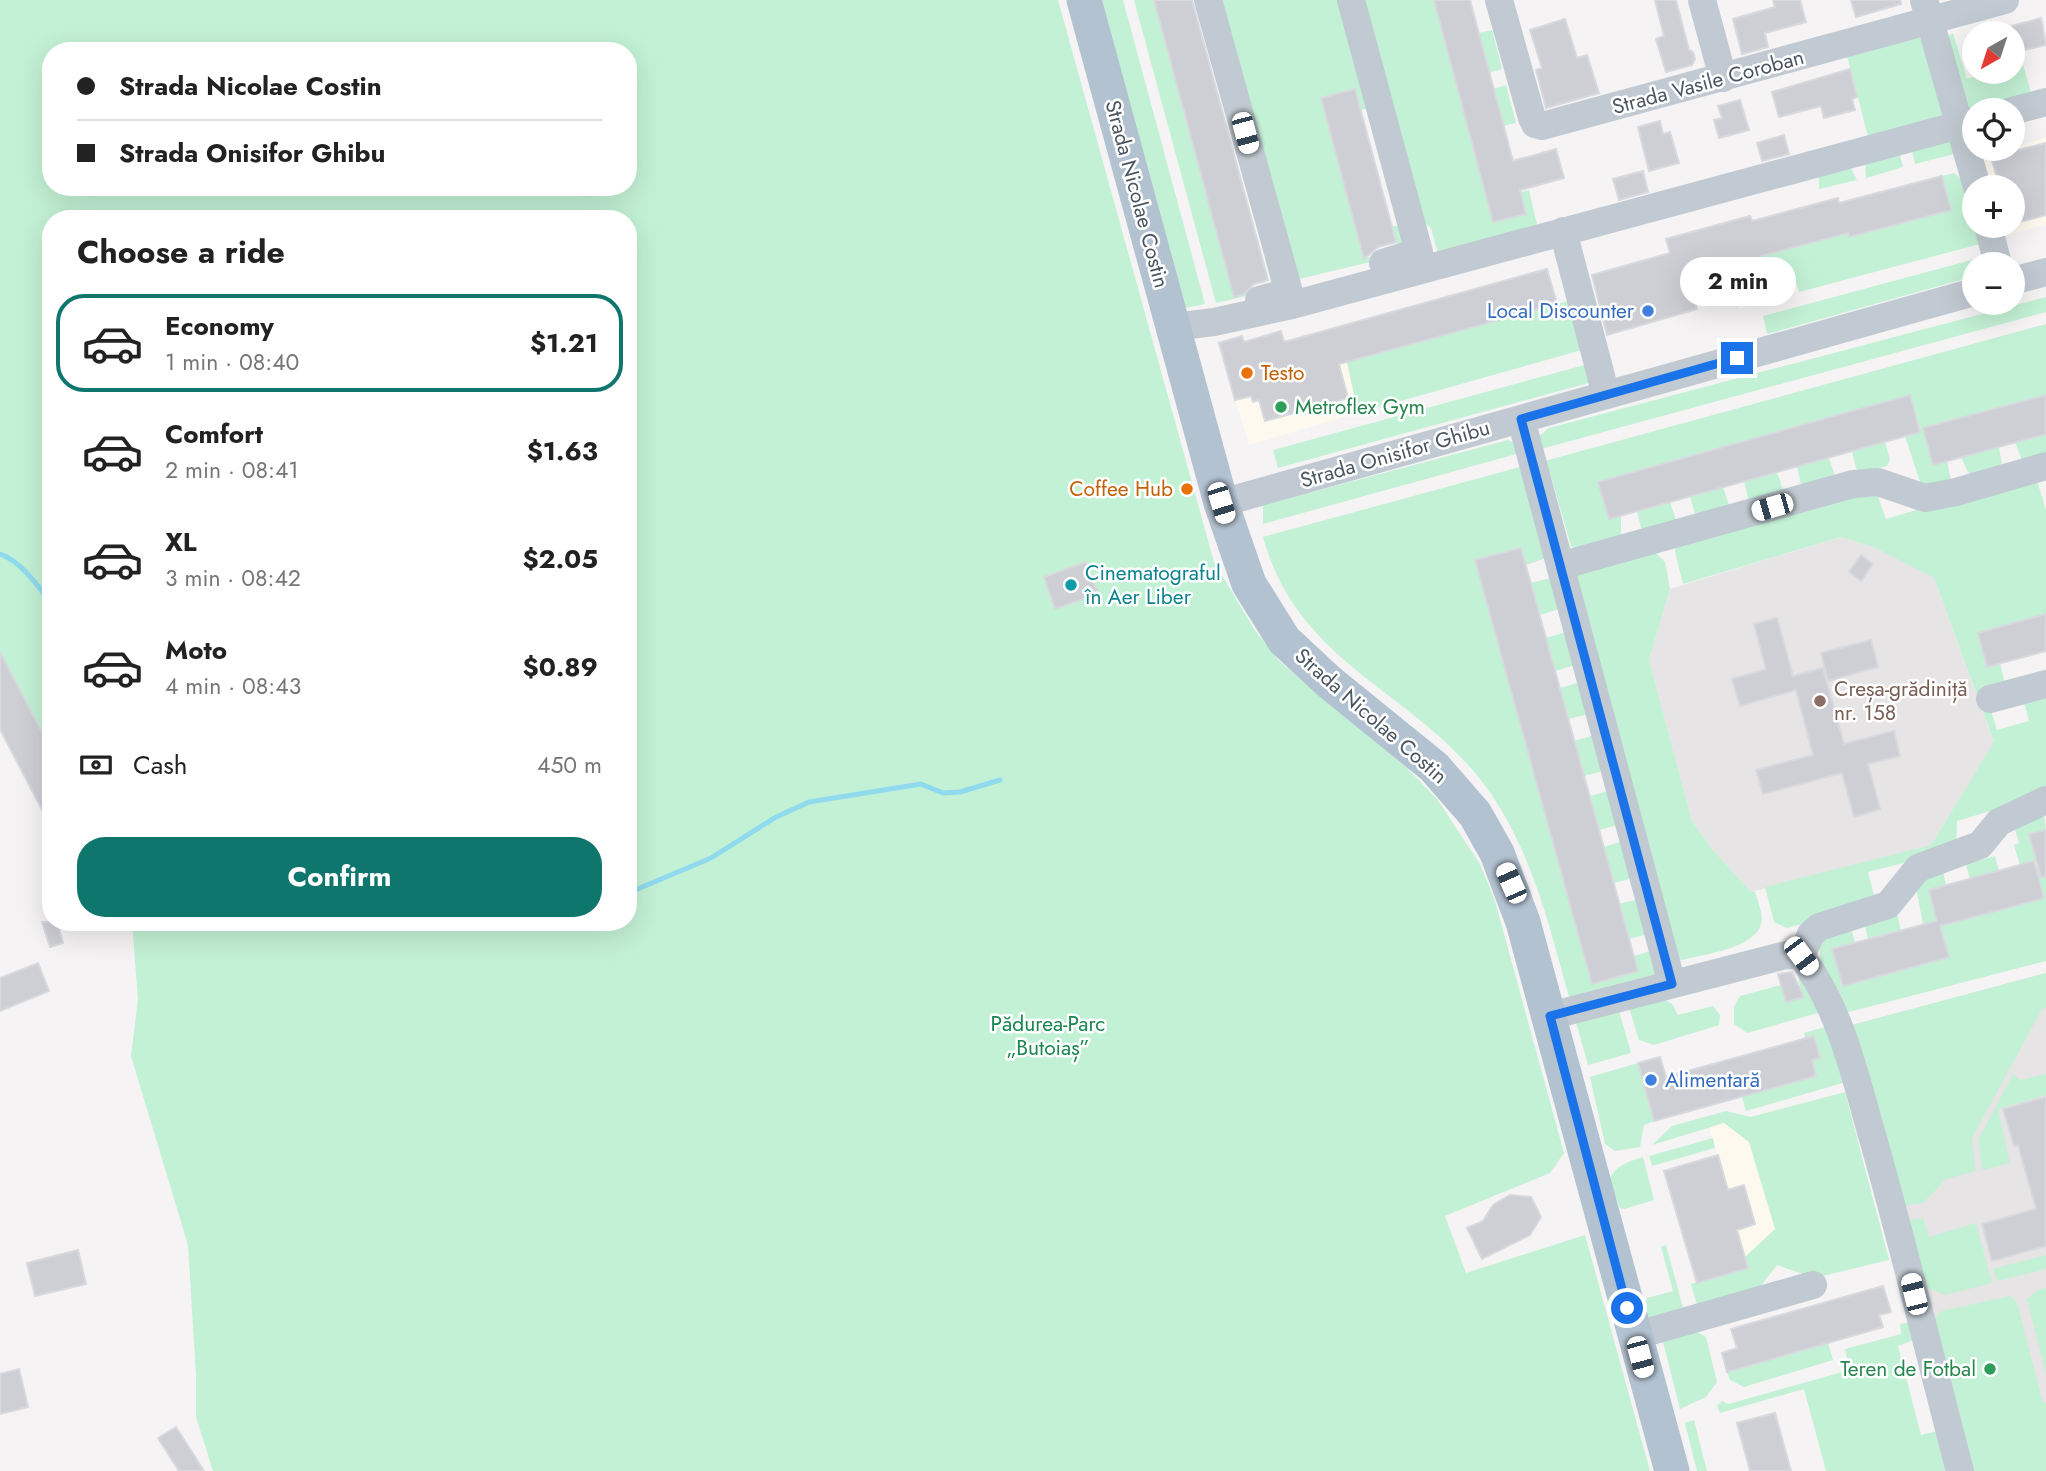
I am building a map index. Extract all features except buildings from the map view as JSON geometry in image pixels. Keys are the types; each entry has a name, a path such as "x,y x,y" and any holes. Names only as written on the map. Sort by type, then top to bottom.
{"main road":[{"name":"Strada Nicolae Costin","path":"1084,0 1221,503 1248,584 1284,640 1328,681 1434,767 1475,814 1511,883 1550,1016 1672,1471"}],"street":[{"path":"1208,0 1289,292"},
{"path":"1213,322 1229,309 1419,252 1351,0"},
{"name":"Strada Vasile Coroban","path":"1499,0 1532,118 1535,124 1542,126 1723,78 1927,10 2006,0"},
{"path":"1702,0 1723,78"},
{"path":"1927,10 1962,111"},
{"path":"2025,108 2046,102"},
{"path":"1173,327 1213,322 1304,302 1962,124"},
{"path":"1563,231 1606,396"},
{"path":"2025,278 2046,272"},
{"name":"Strada Onisifor Ghibu","path":"1221,503 1962,295"},
{"path":"1521,419 1672,984"},
{"path":"1560,566 1853,484 1878,482 1925,498 1956,492 2046,466"},
{"path":"1990,699 2046,684"},
{"path":"1801,956 1811,934 1819,927 1888,905 1918,868 1980,845 1999,822 2046,800"},
{"path":"1550,1016 1786,954 1801,956 1818,979 1839,1020 1895,1216 1960,1471"},
{"path":"1634,1336 1813,1285"}],"shaded area":[{"path":"2046,138 2046,224 2025,230 2025,175 1983,175 1979,161 2025,161 2025,144"},
{"path":"1791,267 1799,292 1739,309 1732,284"},
{"path":"1281,331 1294,377 1347,362 1358,413 1249,445 1219,343 1242,336 1244,341"},
{"name":"Creșa-grădiniță nr. 158","path":"1841,537 1873,547 1934,578 1994,743 1931,845 1751,892 1712,849 1692,821 1649,660 1670,589"},
{"path":"2046,973 2046,1471 1972,1471 1852,1025"},
{"path":"1751,1117 1786,1234 1748,1268 1697,1283 1664,1171 1717,1155 1709,1125"}],"green space":[{"name":"Pădurea-Parc „Butoiaș”","path":"0,0 1058,0 1214,562 1254,629 1279,661 1406,767 1437,799 1480,864 1495,901 1564,1153 1550,1173 1445,1216 1466,1273 1585,1235 1650,1471 213,1471 196,1417 188,1245 131,1056 138,999 133,931 637,931 637,210 42,210 42,733 0,652"},
{"path":"1102,0 1123,0 1205,304 1185,308"},
{"path":"1134,0 1154,0 1234,296 1272,286 1265,259 1272,261 1276,289 1216,303"},
{"path":"1214,0 1345,0 1374,106 1361,110 1355,89 1321,98 1364,258 1398,250 1392,227 1407,223 1404,254 1299,279"},
{"path":"1355,0 1434,0 1493,222 1526,214 1521,192 1529,190 1538,229 1438,253 1431,228 1415,216"},
{"path":"1492,30 1502,69 1489,73 1479,33"},
{"path":"1953,33 1962,63 1962,84 2025,84 2025,72 2033,100 1964,98 1948,36"},
{"path":"1918,37 1922,40 1943,108 1942,115 1870,144 1847,56"},
{"path":"1506,85 1516,123 1503,126 1493,89"},
{"path":"1950,138 1954,154 1915,164 1911,146"},
{"path":"1900,155 1903,167 1866,178 1865,160"},
{"path":"1847,161 1857,180 1819,189 1819,173"},
{"path":"1954,173 1962,180 1962,238 1979,238 1980,244 1799,292 1791,267 1718,287 1712,264 1761,251 1763,256 1848,233 1850,237 1951,210 1942,176"},
{"path":"1962,263 1962,280 1767,334 1763,316"},
{"path":"2046,297 2046,312 1537,450 1538,437 1549,428 1978,315 2025,315 2025,303"},
{"path":"1568,301 1582,350 1358,413 1347,362"},
{"path":"2046,324 2046,395 1947,461 1951,481 1922,488 1905,436 1920,432 1909,395 1599,481 1608,519 1621,515 1621,540 1582,551 1571,546 1550,473 1542,468 1541,462"},
{"path":"1588,364 1592,382 1278,468 1273,450"},
{"path":"2046,434 2046,460 2023,463 2015,442"},
{"path":"1508,440 1515,443 1520,453 1263,524 1263,505"},
{"path":"1885,442 1890,460 1887,466 1861,473 1856,468 1852,451"},
{"path":"1999,447 2002,466 1975,477 1968,472 1961,457"},
{"path":"1829,458 1835,476 1801,485 1797,467"},
{"path":"1520,467 1546,558 1526,565 1521,548 1475,561 1592,984 1637,971 1634,956 1654,950 1658,974 1571,1004 1536,886 1513,830 1498,804 1480,779 1451,748 1328,645 1302,615 1279,580 1263,537"},
{"path":"1777,472 1783,490 1754,503 1748,498 1744,481"},
{"path":"2030,476 2036,477 2046,510 2046,614 1978,633 1987,666 2000,663 2006,688 1990,707 1997,730 2029,721 2023,697 2046,691 2046,794 1957,821 1956,843 1946,852 1868,872 1874,896 1869,905 1787,928 1774,922 1765,887 1931,845 1994,742 1934,578 1873,547 1841,537 1683,584 1675,552 1676,545 1833,497 1877,494 1886,519"},
{"path":"1723,487 1729,505 1701,519 1695,514 1690,496"},
{"path":"1670,502 1676,520 1647,533 1641,528 1637,511"},
{"path":"1655,552 1665,562 1670,589 1649,660 1692,821 1712,849 1751,892 1755,891 1762,916 1756,932 1739,945 1682,960 1674,958 1570,573"},
{"path":"1550,578 1559,609 1540,615 1531,583"},
{"path":"1566,632 1575,665 1555,671 1546,638"},
{"path":"1580,682 1589,714 1568,719 1560,688"},
{"path":"1594,735 1603,771 1584,776 1574,741"},
{"path":"1608,791 1617,825 1599,830 1590,796"},
{"path":"2043,806 2046,830 2030,834 2037,861 2020,865 2014,845 2019,843 2014,826"},
{"path":"1623,841 1633,878 1614,883 1603,847"},
{"path":"1995,856 1999,871 1970,879 1966,864"},
{"path":"2046,864 2046,961 1845,1013 1823,967 1820,937 1851,927 1855,943 1833,949 1940,926 2044,898 2035,867"},
{"path":"1943,871 1946,885 1929,890 1937,921 1923,924 1917,893 1920,878"},
{"path":"1638,899 1648,934 1629,939 1619,904"},
{"path":"1897,914 1901,930 1868,939 1864,922"},
{"path":"2046,973 2046,1008 2042,1009 1972,1138 1976,1171 1946,1179 1923,1203 1902,1206 1852,1025"},
{"path":"1798,977 1805,978 1825,1011 1747,1033 1734,1024 1734,1007 1740,996 1781,985 1786,1002 1803,997"},
{"path":"1662,998 1672,1004 1678,1015 1713,1006 1720,1015 1719,1025 1654,1045 1639,1040 1628,1004"},
{"path":"1619,1011 1631,1053 1588,1065 1576,1022"},
{"path":"1832,1025 1846,1082 1746,1111 1742,1097 1816,1076 1812,1060 1820,1057 1814,1036 1805,1038 1804,1033"},
{"path":"1638,1063 1654,1121 1644,1125 1640,1147 1615,1151 1605,1144 1590,1077"},
{"path":"2013,1074 2020,1080 2046,1074 2046,1095 1998,1109 2010,1163 1982,1170 1978,1140"},
{"path":"1845,1092 1889,1260 1814,1278 1777,1265 1756,1292 1699,1312 1691,1284 1747,1268 1745,1257 1775,1229 1749,1142 1724,1123 1652,1145 1672,1126 1726,1111 1751,1117"},
{"path":"1713,1138 1715,1148 1652,1166 1649,1156"},
{"path":"1643,1157 1654,1200 1620,1208 1609,1180 1619,1167"},
{"path":"1923,1218 1929,1237 1976,1223 1992,1283 1945,1295 1924,1286 1906,1221"},
{"path":"1666,1245 1685,1315 1647,1319 1643,1307 1647,1298 1673,1291 1661,1247"},
{"path":"2046,1255 2046,1269 1997,1281 1993,1269"},
{"path":"2046,1288 2046,1374 2027,1299 2038,1290"},
{"name":"Teren de Fotbal","path":"2010,1296 2017,1303 2043,1403 2046,1403 2046,1471 1967,1471 1933,1320 1942,1311"},
{"path":"1911,1322 1914,1340 1898,1346 1921,1435 1937,1431 1948,1471 1826,1471 1804,1389 1720,1413 1717,1406 1722,1401 1728,1404 1850,1370 1845,1349 1901,1334 1900,1324"},
{"path":"1686,1326 1706,1337 1717,1382 1706,1397 1680,1409 1661,1334"},
{"path":"1828,1343 1833,1360 1744,1387 1730,1380 1727,1372"},
{"path":"1694,1420 1707,1471 1697,1471 1685,1423"}],"waterway":[{"path":"0,554 22,568 42,591"},
{"path":"637,889 711,858 776,817 809,802 921,784 943,793 960,792 1000,780"}],"place":[{"name":"Local Discounter","path":"1648,311"},
{"name":"Testo","path":"1247,373"},
{"name":"Metroflex Gym","path":"1281,407"},
{"name":"Coffee Hub","path":"1187,489"},
{"name":"Cinematograful în Aer Liber","path":"1071,585"},
{"name":"Creșa-grădiniță nr. 158","path":"1820,701"},
{"name":"Alimentară","path":"1651,1080"},
{"name":"Teren de Fotbal","path":"1990,1369"}],"route":[{"path":"1627,1308 1550,1016 1672,984 1521,419 1737,358"}]}
